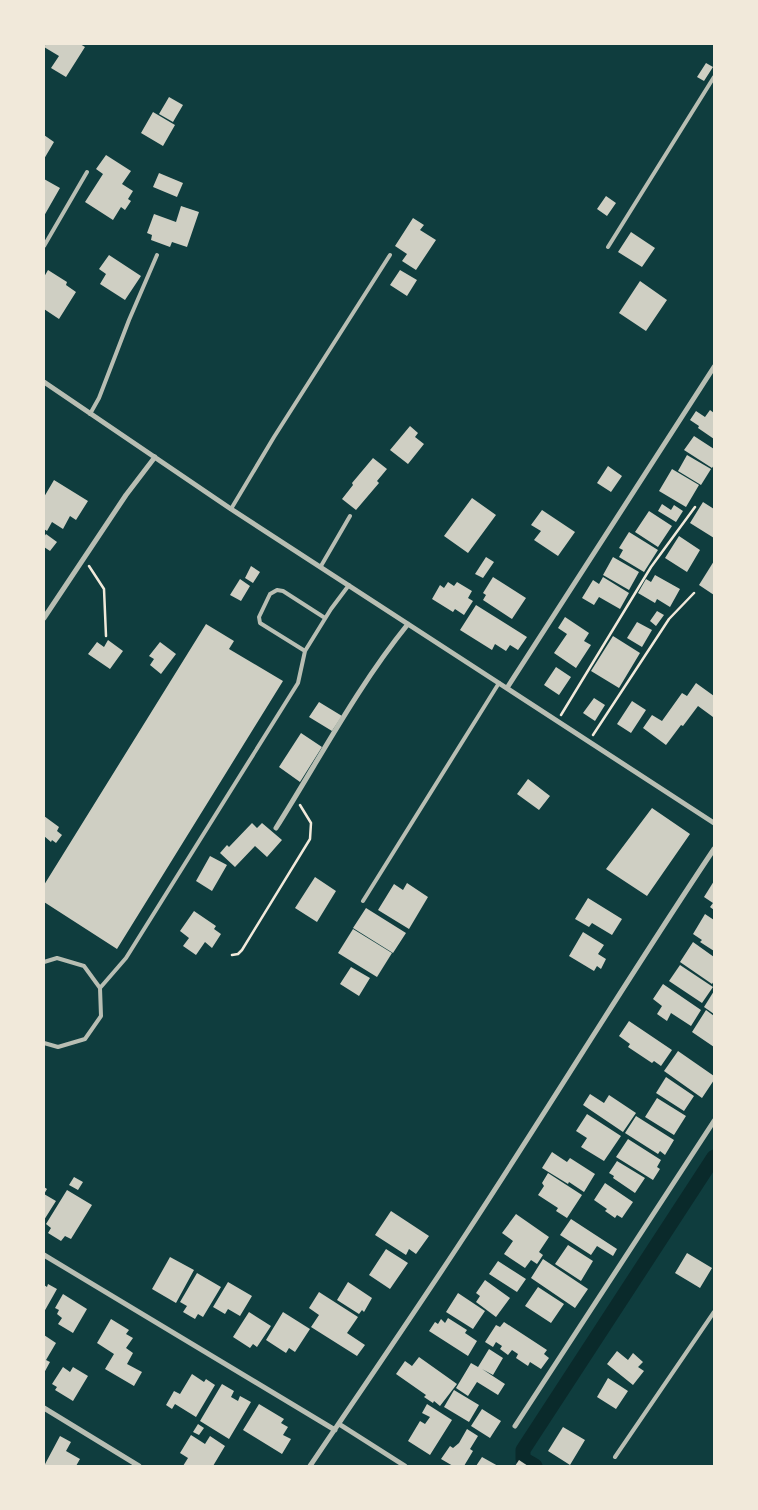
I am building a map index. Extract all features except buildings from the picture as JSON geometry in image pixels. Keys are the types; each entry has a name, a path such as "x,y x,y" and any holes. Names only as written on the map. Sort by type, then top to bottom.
{"street":[{"path":"507,688 714,367"},
{"path":"44,382 231,509 714,823"},
{"path":"44,618 126,495 155,457"},
{"path":"276,828 354,700 408,624"},
{"path":"310,1466 471,1226 612,1008 667,919 714,849"},
{"path":"515,1426 714,1121"},
{"path":"44,1255 334,1430"},
{"path":"44,1408 139,1466"},
{"path":"339,1424 404,1466"}],"lane":[{"path":"608,246 714,78"},
{"path":"44,246 87,172"},
{"path":"90,414 100,398 129,320 157,255"},
{"path":"231,509 274,437 390,255"},
{"path":"320,566 350,516"},
{"path":"100,988 126,958 298,683 304,651 348,585"},
{"path":"304,651 260,623 259,617 270,594 277,590 283,591 325,618"},
{"path":"363,901 498,683"},
{"path":"44,962 57,958 84,966 100,988 101,1016 85,1039 58,1047 44,1043"},
{"path":"614,1457 714,1312"}],"path":[{"path":"558,720 651,567 695,507"},
{"path":"83,558 104,589 106,636"},
{"path":"590,741 669,619 694,593"},
{"path":"232,955 238,954 242,950 310,839 311,823 304,809 294,799"}],"waterway":[{"path":"535,1466 523,1459 523,1450 714,1157"}]}
